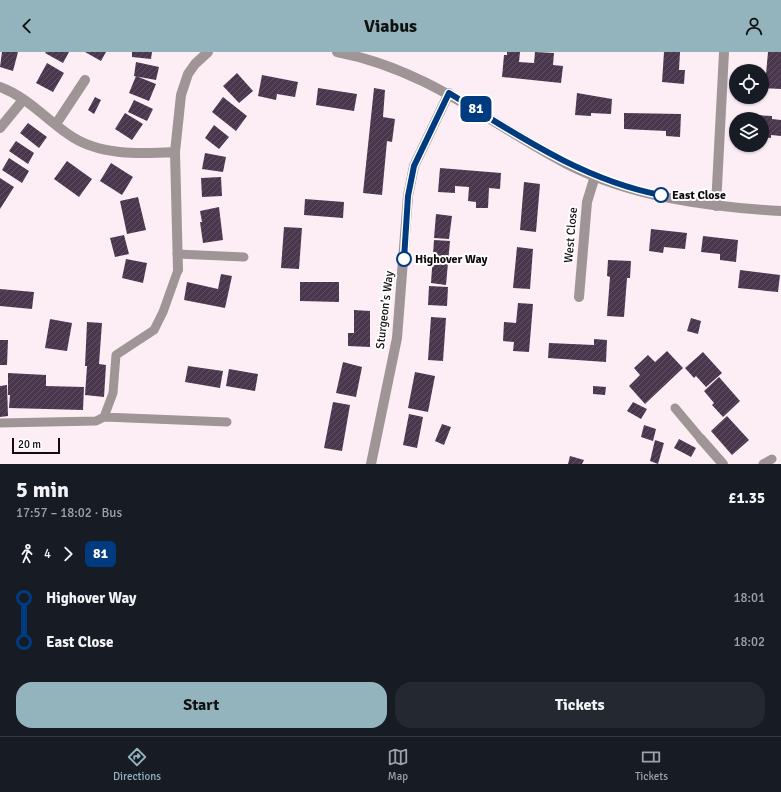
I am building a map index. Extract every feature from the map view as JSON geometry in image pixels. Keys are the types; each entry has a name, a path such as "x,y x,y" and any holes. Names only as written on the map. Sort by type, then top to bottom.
{"street":[{"path":"178,270 176,152 181,95 188,74 195,64 208,52"},
{"path":"337,52 364,55 449,93 567,164 595,176 637,190 716,206 781,211"},
{"path":"716,206 724,52"},
{"path":"56,124 85,80"},
{"path":"0,87 40,110 69,135 97,148 142,154 176,152"},
{"name":"Sturgeon's Way","path":"371,464 397,338 410,188 414,166 449,93"},
{"path":"0,128 23,100"},
{"name":"West Close","path":"579,297 587,202 595,176"},
{"path":"701,439 723,464"}],"lane":[{"path":"177,254 244,258"},
{"path":"104,417 113,393 116,355 154,330 163,312 178,270"},
{"path":"675,408 701,439"},
{"path":"0,423 96,422 104,417 227,422"},
{"path":"763,464 772,459"}],"building":[{"path":"2,52 18,52 13,71 0,67"},
{"path":"69,52 63,63 45,53"},
{"path":"85,52 106,52 101,61"},
{"path":"132,52 152,52 151,59 132,57"},
{"path":"507,52 520,52 519,62 534,63 535,52 554,53 553,65 563,66 561,83 502,77 504,55 507,55"},
{"path":"664,52 680,52 679,70 685,70 684,84 662,82"},
{"path":"768,52 781,52 781,89 769,88 769,64 767,64"},
{"path":"136,62 159,67 156,80 134,76"},
{"path":"47,63 64,73 53,92 36,83"},
{"path":"237,73 253,91 239,103 223,86"},
{"path":"262,75 298,82 295,97 277,94 276,100 258,96"},
{"path":"136,76 156,84 149,101 129,93"},
{"path":"318,88 357,94 354,111 316,105"},
{"path":"374,88 385,90 383,117 395,119 392,142 387,141 382,195 363,193"},
{"path":"577,93 612,99 611,114 591,113 591,116 575,115"},
{"path":"95,97 101,100 94,114 88,110"},
{"path":"223,97 247,116 236,131 212,112"},
{"path":"134,100 153,109 147,121 128,112"},
{"path":"125,113 143,124 132,140 115,129"},
{"path":"624,113 681,114 680,137 666,136 666,131 624,129"},
{"path":"769,116 772,116 772,119 781,120 781,136 771,135 771,138 769,138"},
{"path":"28,123 47,137 39,148 20,133"},
{"path":"214,125 229,137 219,149 205,138"},
{"path":"16,141 34,153 28,164 9,151"},
{"path":"205,153 226,157 223,172 202,169"},
{"path":"9,158 29,171 22,183 2,170"},
{"path":"67,161 92,179 79,197 54,179"},
{"path":"111,163 133,177 122,195 100,181"},
{"path":"440,168 501,173 500,189 489,188 488,208 476,208 476,202 468,201 469,187 455,186 455,193 438,192"},
{"path":"221,177 222,196 202,197 201,178"},
{"path":"0,178 14,187 0,209"},
{"path":"524,182 540,184 536,232 520,230"},
{"path":"138,197 146,230 127,234 120,201"},
{"path":"305,199 344,202 343,218 304,215"},
{"path":"219,207 223,240 203,243 200,211"},
{"path":"436,214 452,216 449,239 434,238"},
{"path":"284,227 302,228 299,269 281,268"},
{"path":"651,229 687,233 685,249 664,247 663,253 649,251"},
{"path":"124,235 129,254 115,257 110,238"},
{"path":"703,236 738,240 736,262 720,260 720,254 701,252"},
{"path":"434,240 450,241 446,285 431,283"},
{"path":"517,247 533,249 530,289 513,288"},
{"path":"126,259 147,263 143,283 122,278"},
{"path":"608,260 631,261 630,278 627,278 624,317 607,316 610,277 607,276"},
{"path":"740,270 780,275 778,292 738,288"},
{"path":"221,274 232,276 225,308 184,300 187,282 218,289"},
{"path":"300,282 339,282 339,302 300,301"},
{"path":"429,286 448,287 447,306 428,305"},
{"path":"0,289 34,292 32,309 0,306"},
{"path":"518,303 533,304 529,352 513,351 514,342 503,341 504,322 516,323"},
{"path":"354,310 370,311 370,347 348,346 348,333 354,333"},
{"path":"431,317 446,318 443,361 428,360"},
{"path":"691,318 701,321 698,334 687,331"},
{"path":"50,319 72,323 67,351 45,348"},
{"path":"87,322 102,323 99,364 106,365 104,397 85,395 87,366 85,366"},
{"path":"594,339 607,340 606,362 548,358 549,343 594,345"},
{"path":"0,340 8,340 7,365 0,365"},
{"path":"667,351 683,368 645,404 629,386 640,375 634,368 648,355 655,362"},
{"path":"703,352 722,373 706,387 696,376 694,378 685,368"},
{"path":"343,362 362,367 356,397 336,393"},
{"path":"188,366 223,371 220,388 185,382"},
{"path":"229,369 258,374 255,391 226,386"},
{"path":"415,372 435,376 428,412 408,408"},
{"path":"8,373 46,375 46,386 84,387 83,410 9,408 10,395 8,395"},
{"path":"719,377 740,401 723,417 712,405 714,403 704,391"},
{"path":"7,385 8,416 0,417 0,386"},
{"path":"593,386 606,387 605,395 593,394"},
{"path":"333,402 350,405 342,451 324,448"},
{"path":"633,402 647,409 641,419 627,411"},
{"path":"409,414 423,417 417,448 403,445"},
{"path":"727,416 749,440 732,455 711,431"},
{"path":"442,424 451,427 444,445 435,441"},
{"path":"644,425 656,429 653,441 641,437"},
{"path":"679,439 696,448 691,457 674,448"},
{"path":"655,440 664,443 658,464 650,461"},
{"path":"570,456 584,460 582,464 568,464"}],"bus line":[{"name":"81","path":"404,259 408,196 414,166 449,93 567,164 595,176 637,190 661,195"}],"place":[{"name":"East Close","path":"661,195"},
{"name":"Highover Way","path":"404,259"}]}
